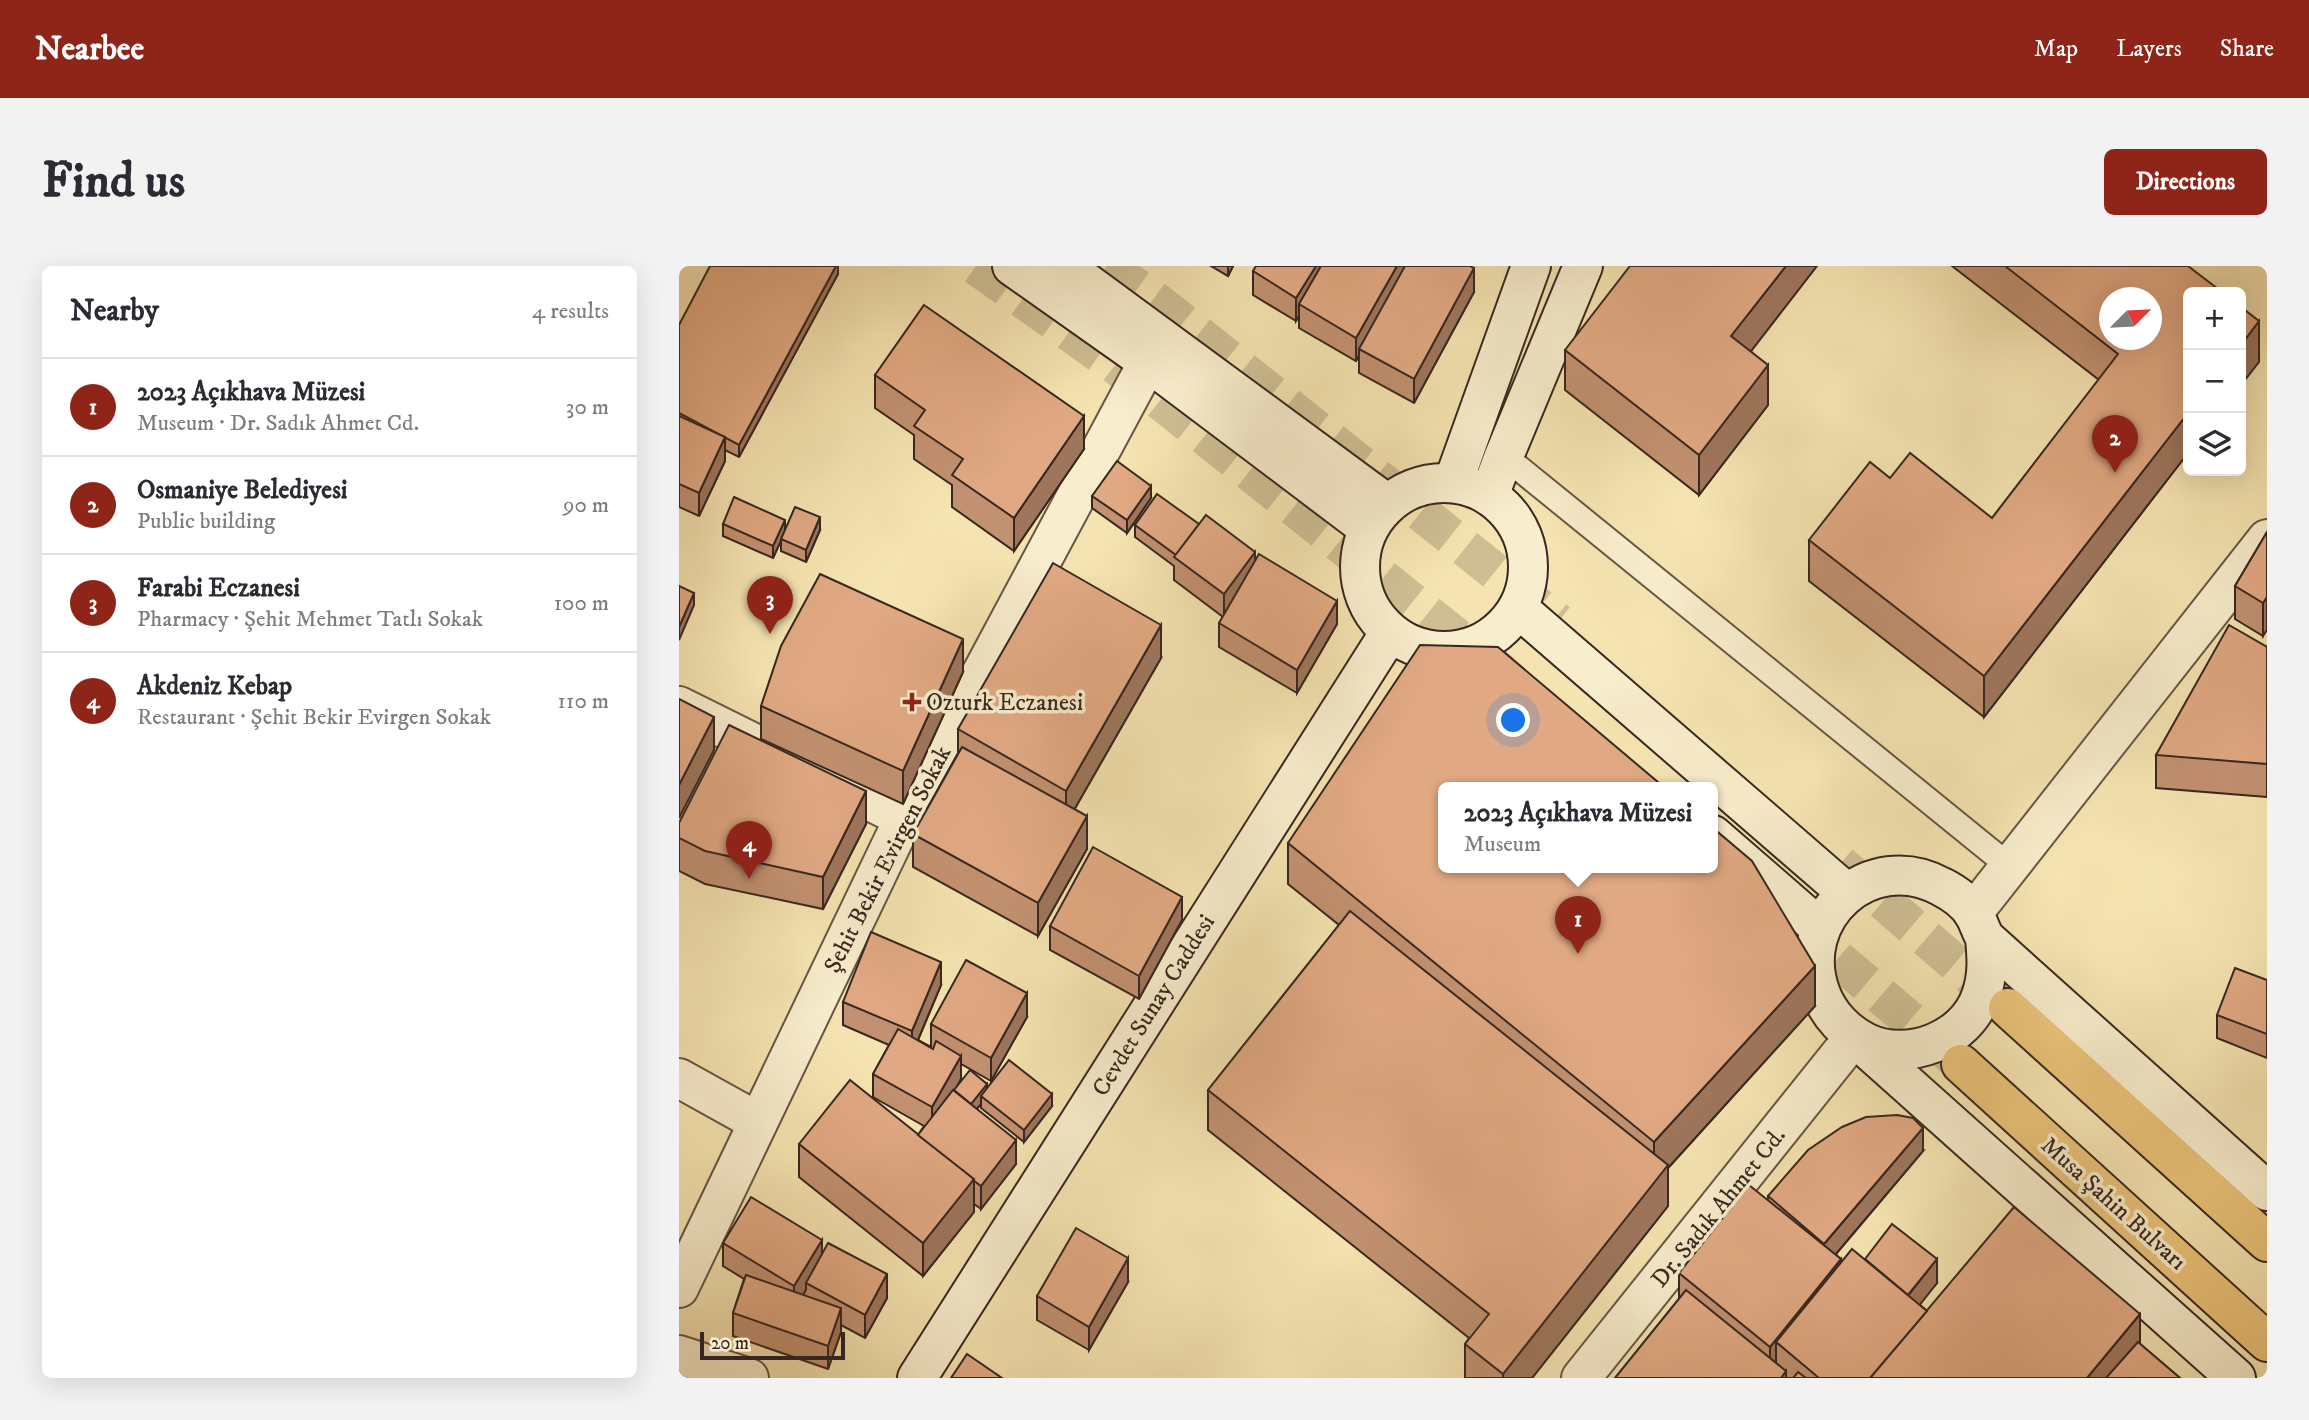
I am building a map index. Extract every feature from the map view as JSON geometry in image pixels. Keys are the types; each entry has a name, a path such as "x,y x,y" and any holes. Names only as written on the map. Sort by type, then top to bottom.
{"main road":[{"path":"1012,266 1148,362 1377,516"},
{"path":"1064,266 1377,516"},
{"path":"1453,482 1531,266"},
{"path":"1489,496 1583,266"},
{"name":"Şehit Bekir Evirgen Sokak","path":"679,1288 904,818 1148,362"},
{"path":"1453,482 1472,487 1489,496 1512,516 1528,556 1528,576 1518,608 1497,633 1461,650 1444,652 1415,647 1390,632 1372,611 1362,586 1360,554 1377,516 1409,489 1453,482"},
{"path":"1854,1037 1871,1045 1903,1050 1930,1045 1954,1032 1965,1022 1981,997 1988,968 1979,926 2009,866 2267,539"},
{"path":"1518,608 1847,893"},
{"name":"Cevdet Sunay Caddesi","path":"917,1378 1390,632"},
{"path":"1488,639 1518,665"},
{"path":"679,706 904,818"},
{"path":"1718,839 1820,928"},
{"path":"2236,1378 1833,1016 1815,977 1814,954 1820,928 1831,909 1847,893 1876,878 1904,876 1931,881 1954,894 1979,926 2267,1191"},
{"path":"2008,1008 2267,1242"},
{"name":"Dr. Sadık Ahmet Cd.","path":"1581,1378 1854,1037"},
{"name":"Musa Şahin Bulvarı","path":"1961,1064 2267,1342"},
{"path":"679,1078 758,1122"},
{"path":"679,1355 749,1378"}],"lane":[{"path":"1504,456 2009,866"}],"building":[{"path":"710,266 836,266 739,445 679,413 679,325"},
{"path":"1256,266 1316,266 1296,298 1253,271"},
{"path":"1321,266 1397,266 1356,338 1299,304"},
{"path":"1405,266 1474,268 1414,379 1359,349"},
{"path":"1630,266 1786,266 1731,336 1768,365 1699,455 1565,350"},
{"path":"2005,266 2188,266 2215,287 2183,287 2183,419 1984,676 1809,540 1870,462 1890,478 1910,453 1992,518 2118,354 2113,350 2162,350 2162,287 2099,287 2099,339"},
{"path":"924,305 1084,416 1014,518 952,475 963,459 914,426 925,410 875,375"},
{"path":"2246,311 2259,321 2246,338"},
{"path":"679,416 725,437 699,493 679,484"},
{"path":"1117,461 1151,486 1127,520 1092,496"},
{"path":"1157,494 1199,524 1176,555 1135,525"},
{"path":"734,497 785,520 773,546 723,524"},
{"path":"795,507 820,517 806,550 781,539"},
{"path":"1206,515 1255,552 1224,594 1174,557"},
{"path":"2267,532 2267,597 2263,603 2235,586"},
{"path":"1259,554 1337,601 1297,670 1219,623"},
{"path":"1053,563 1161,625 1066,791 958,729"},
{"path":"820,574 963,639 903,771 761,706 781,646"},
{"path":"679,586 694,593 679,627"},
{"path":"2229,625 2267,647 2267,764 2156,755"},
{"path":"1420,645 1498,647 1658,782 1438,782 1438,873 1718,873 1718,832 1752,861 1815,966 1654,1142 1288,843"},
{"path":"679,699 714,717 679,785"},
{"path":"729,725 866,791 823,877 705,851 679,838 679,823"},
{"path":"962,747 1087,816 1038,903 913,834"},
{"path":"1093,847 1182,897 1139,976 1050,926"},
{"path":"1350,911 1668,1165 1503,1374 1465,1344 1489,1314 1208,1090"},
{"path":"871,932 941,962 912,1031 843,1002"},
{"path":"966,960 1027,993 991,1058 931,1024"},
{"path":"2235,968 2267,980 2267,1034 2217,1015"},
{"path":"898,1029 933,1049 936,1041 961,1056 932,1107 873,1074"},
{"path":"1009,1060 1052,1094 1024,1130 981,1096"},
{"path":"970,1070 987,1084 971,1104 954,1090"},
{"path":"850,1080 974,1179 923,1243 799,1144"},
{"path":"953,1090 1016,1140 981,1186 918,1135"},
{"path":"1897,1115 1913,1118 1923,1128 1824,1244 1768,1196 1808,1150 1842,1127 1866,1117"},
{"path":"1749,1185 1841,1259 1770,1347 1679,1273"},
{"path":"751,1197 822,1240 794,1286 723,1243"},
{"path":"2014,1207 2140,1314 2087,1378 1870,1378"},
{"path":"1892,1224 1937,1259 1908,1295 1865,1259"},
{"path":"1076,1228 1128,1258 1089,1327 1037,1296"},
{"path":"828,1243 887,1274 865,1315 806,1283"},
{"path":"1852,1249 1927,1311 1870,1378 1819,1378 1776,1342"},
{"path":"746,1275 841,1308 828,1346 733,1313"},
{"path":"1686,1290 1786,1371 1781,1378 1615,1378"},
{"path":"2138,1342 2180,1378 2106,1378"},
{"path":"967,1354 1002,1378 951,1378"},
{"path":"1798,1372 1806,1378 1793,1378"}],"tunnel":[{"path":"976,266 1115,365 1511,680"},
{"path":"1107,266 1160,304 1558,622"},
{"path":"1840,864 2006,1007"},
{"path":"1794,922 1959,1062"}],"place":[{"name":"Osmaniye Belediyesi","path":"2115,473"},
{"name":"Farabi Eczanesi","path":"770,634"},
{"name":"Ozturk Eczanesi","path":"912,702"},
{"name":"Akdeniz Kebap","path":"749,879"},
{"name":"2023 Açıkhava Müzesi","path":"1578,954"}]}
